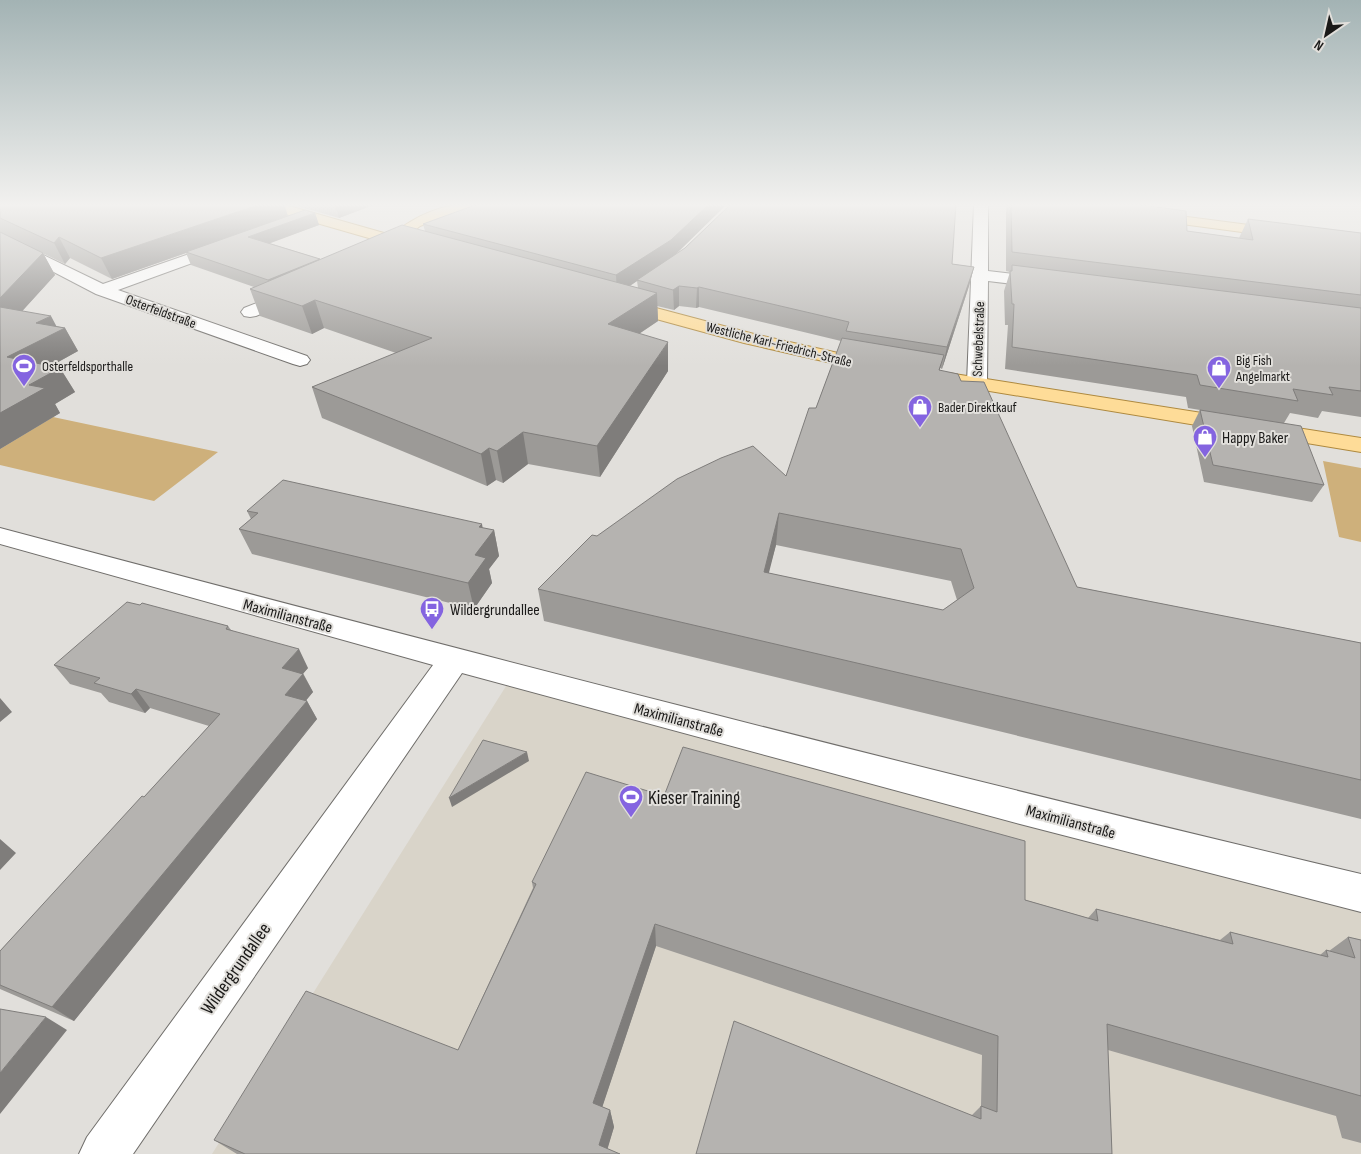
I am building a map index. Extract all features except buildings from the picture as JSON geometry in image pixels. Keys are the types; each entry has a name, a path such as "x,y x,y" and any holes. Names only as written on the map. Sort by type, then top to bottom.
{"main road":[{"name":"Westliche Karl-Friedrich-Straße","path":"621,299 751,340 858,364 894,370"},
{"path":"931,376 1361,445"}],"street":[{"name":"Osterfeldstraße","path":"39,258 102,290 300,360"},
{"path":"102,290 192,258"},
{"name":"Schwebelstraße","path":"977,383 980,258"},
{"path":"980,275 1058,285"},
{"path":"250,312 310,286"},
{"name":"Maximilianstraße","path":"0,536 454,660 1159,844 1361,893"},
{"name":"Wildergrundallee","path":"104,1154 454,660"}],"shaded area":[{"path":"53,417 218,452 154,501 0,465 0,449"},
{"path":"1323,461 1361,468 1361,542 1339,537"},
{"path":"518,667 1361,887 1361,1154 212,1154"}],"place":[{"name":"Osterfeldsporthalle","path":"24,387"},
{"name":"Big Fish Angelmarkt","path":"1219,389"},
{"name":"Bader Direktkauf","path":"920,428"},
{"name":"Happy Baker","path":"1205,458"},
{"name":"Wildergrundallee","path":"432,630"},
{"name":"Kieser Training","path":"631,818"}]}
